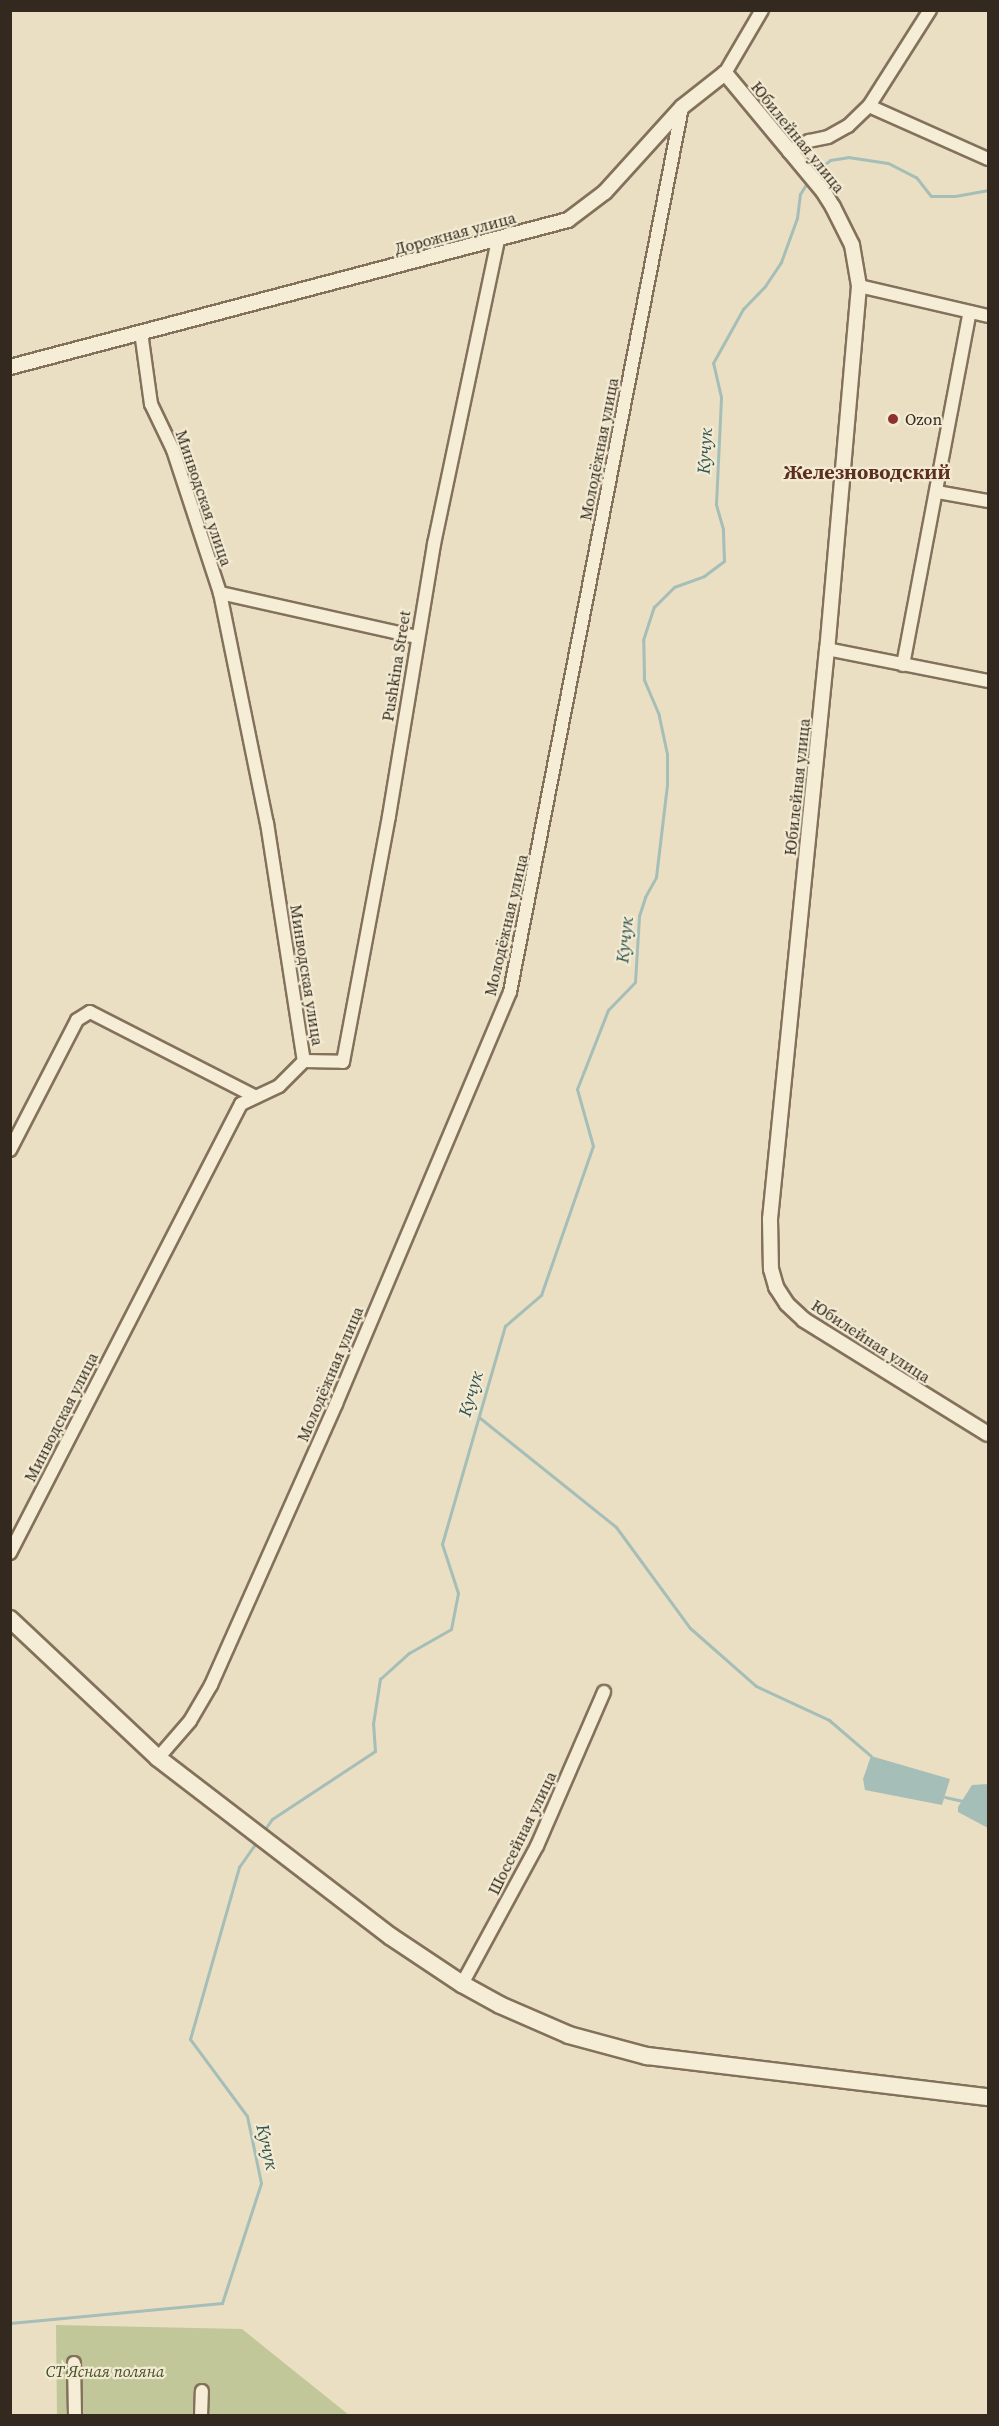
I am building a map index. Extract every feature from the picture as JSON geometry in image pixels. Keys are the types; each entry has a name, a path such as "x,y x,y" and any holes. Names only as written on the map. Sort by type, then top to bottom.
{"main road":[{"path":"10,1620 158,1758 390,1936 462,1984 539,2023 601,2045 647,2056 988,2097"}],"street":[{"path":"725,73 762,10"},
{"path":"789,152 809,141 828,137 848,126 869,106 930,10"},
{"name":"Дорожная улица","path":"10,368 568,220 582,212 605,192 682,107 725,73"},
{"name":"Юбилейная улица","path":"725,73 823,191 852,245 859,286 827,649 770,1219 771,1269 776,1287 787,1304 804,1320 988,1434"},
{"path":"869,106 988,159"},
{"name":"Молодёжная улица","path":"158,1758 190,1721 211,1685 336,1404 510,992 682,107"},
{"name":"Pushkina Street","path":"304,1061 343,1062 388,816 417,637 498,239"},
{"path":"859,286 988,315"},
{"path":"903,665 970,312"},
{"name":"Минводская улица","path":"10,1552 242,1104 279,1086 304,1061 267,824 220,593 173,450 151,404 141,332"},
{"path":"937,492 988,501"},
{"path":"220,593 417,637"},
{"path":"827,649 988,681"},
{"path":"10,1150 77,1020 90,1012 256,1097"},
{"name":"Шоссейная улица","path":"462,1984 537,1846 604,1692"},
{"path":"75,2363 75,2415"},
{"path":"201,2415 202,2391"}],"green space":[{"name":"СТ Ясная поляна","path":"56,2325 242,2329 349,2415 57,2415"}],"water":[{"path":"871,1756 950,1779 942,1805 865,1790 863,1779"},
{"path":"988,1784 988,1828 958,1812 958,1807 972,1785"}],"waterway":[{"name":"Кучук","path":"813,173 830,160 848,157 888,163 916,177 931,196 955,196 988,190"},
{"name":"Кучук","path":"265,1829 272,1819 375,1751 373,1724 380,1679 409,1653 451,1629 458,1593 442,1544 505,1326 541,1295 593,1146 577,1089 608,1010 635,982 639,916 645,897 656,877 667,785 667,754 659,715 644,679 643,640 654,607 674,587 704,576 724,561 723,529 716,504 721,397 713,363 743,309 765,286 781,262 797,218 800,194 808,181"},
{"path":"480,1418 616,1527 690,1628 756,1686 829,1720 871,1756"},
{"path":"945,1797 962,1801"},
{"name":"Кучук","path":"10,2323 222,2303 261,2183 247,2116 190,2039 239,1867 255,1844"}],"place":[{"name":"Ozon","path":"893,419"}],"district":[{"name":"Железноводский","path":"867,472"}]}
